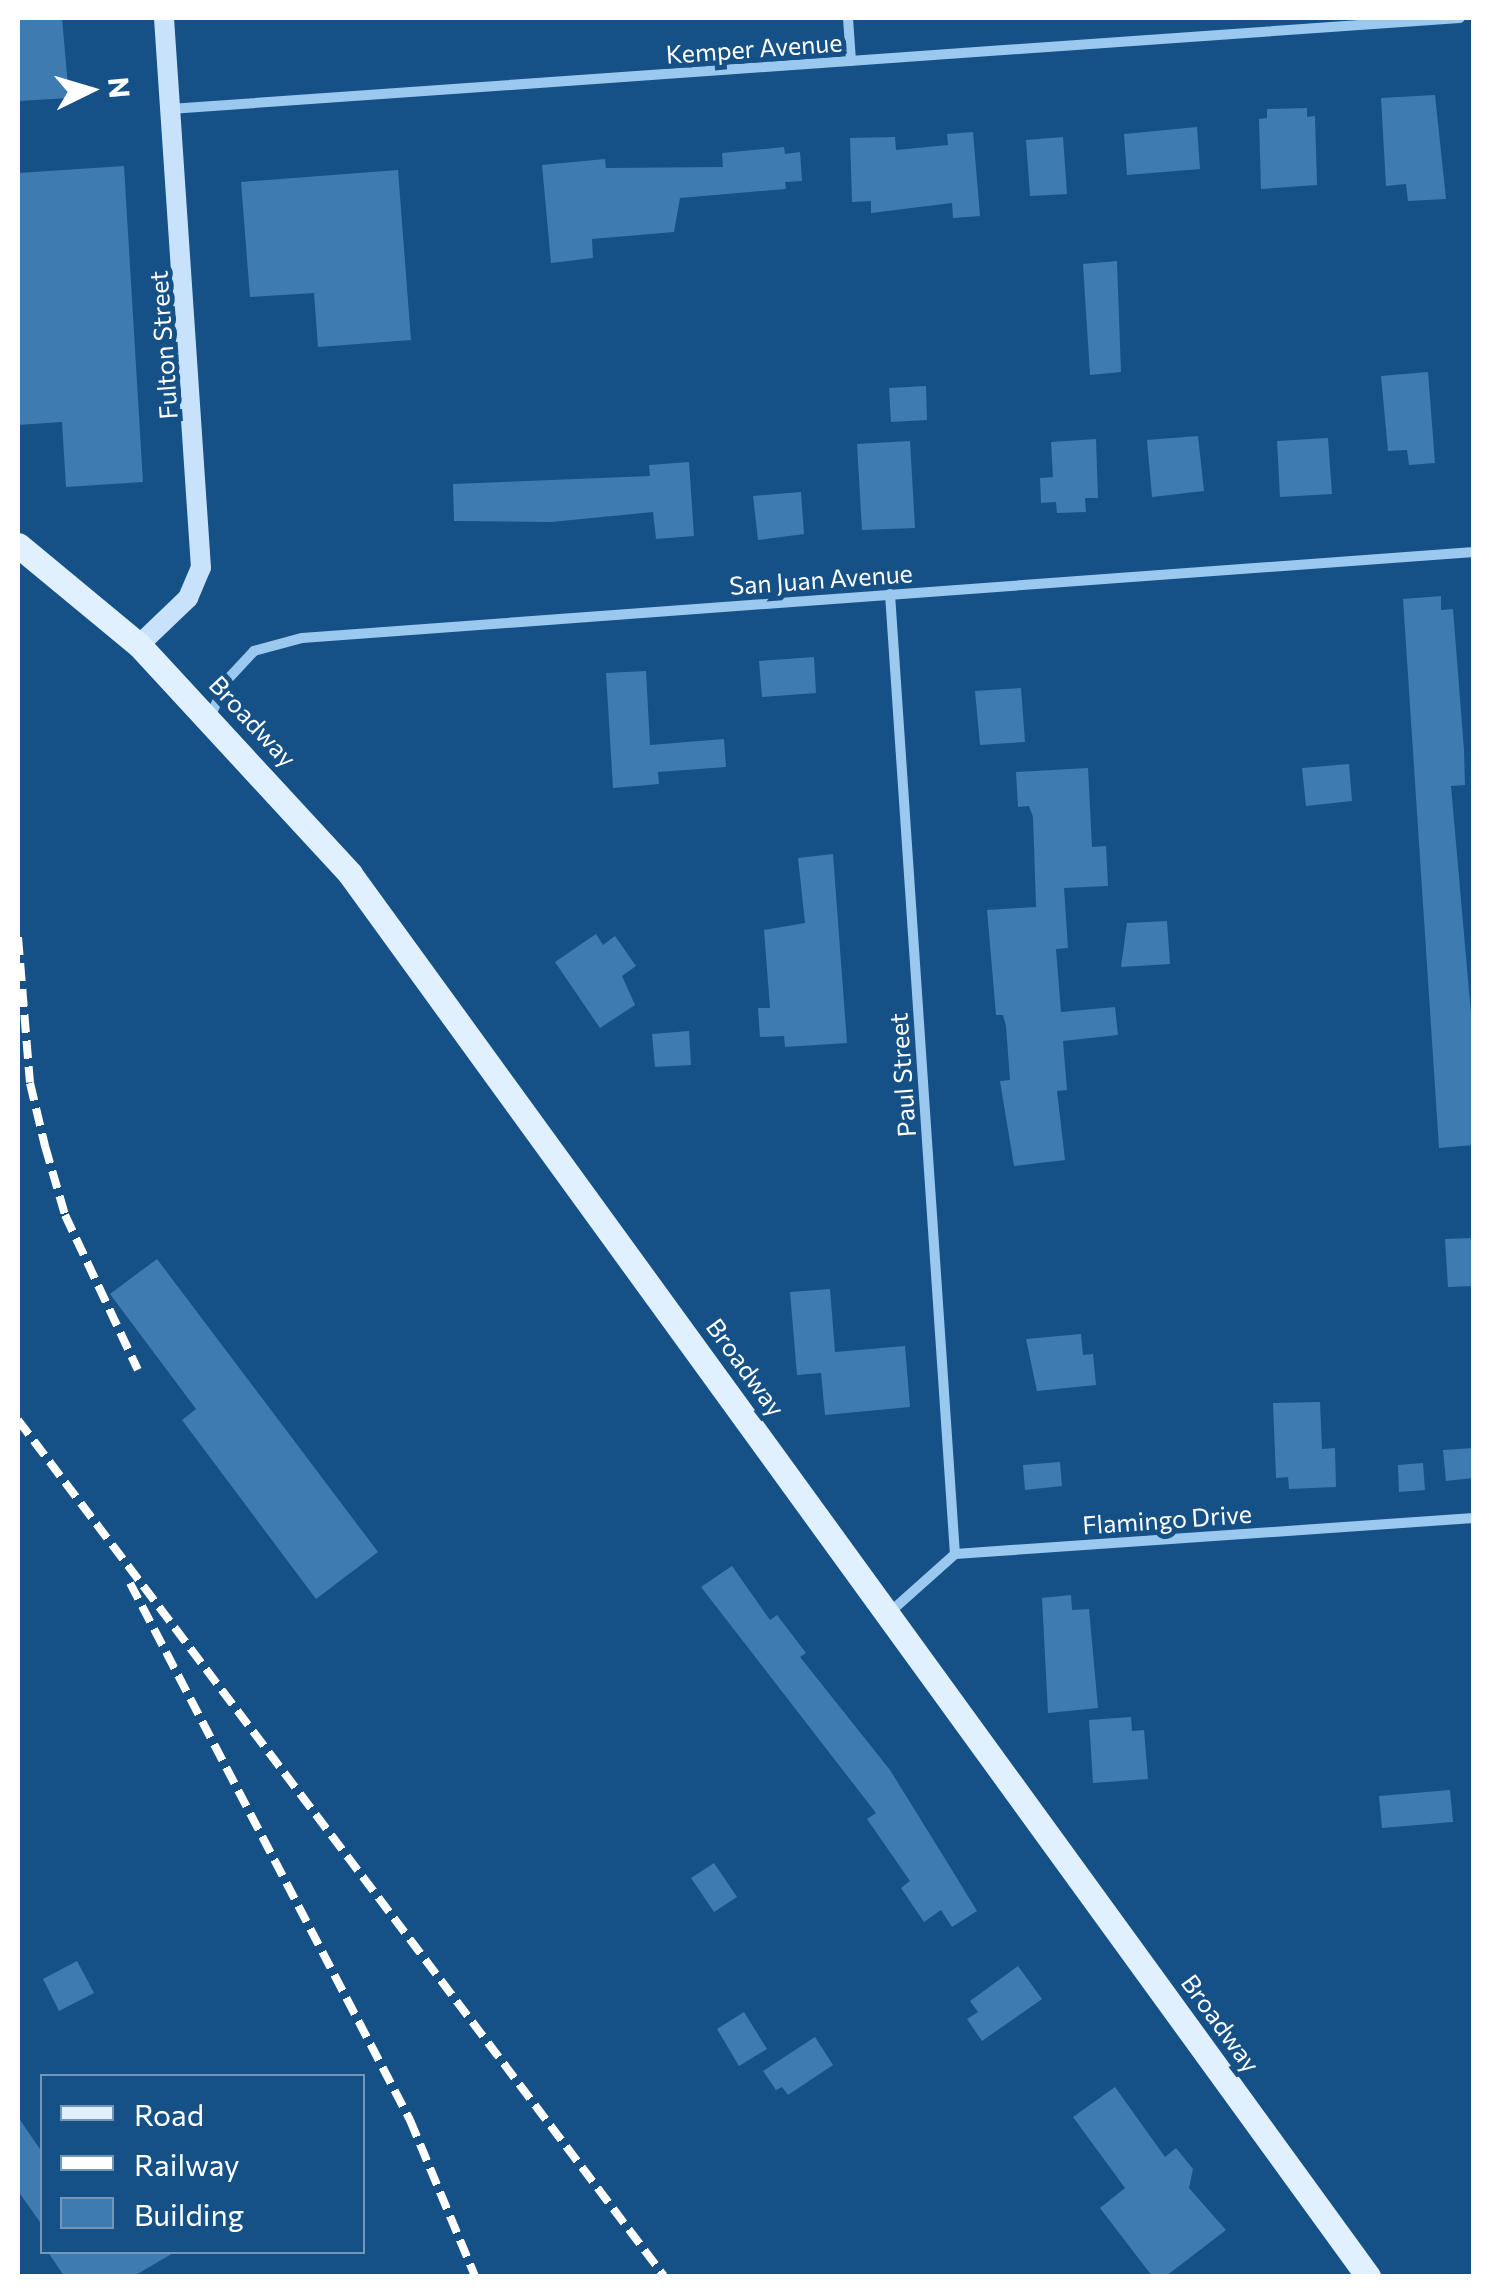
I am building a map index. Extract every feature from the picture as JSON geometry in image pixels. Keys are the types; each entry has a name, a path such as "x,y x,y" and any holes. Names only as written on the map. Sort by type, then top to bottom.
{"main road":[{"name":"Broadway","path":"18,544 139,645 210,717 350,874 1368,2276"}],"street":[{"name":"Fulton Street","path":"139,645 188,598 202,568 164,18"},
{"path":"848,18 852,61"},
{"name":"Kemper Avenue","path":"170,108 1460,18"},
{"name":"San Juan Avenue","path":"210,717 228,680 271,642 1474,552"},
{"name":"Paul Street","path":"890,594 955,1554"},
{"name":"Flamingo Drive","path":"955,1554 1474,1518"},
{"path":"887,1614 955,1554"}],"building":[{"path":"18,18 62,18 69,98 18,101"},
{"path":"1435,95 1446,199 1408,201 1406,184 1386,186 1381,98"},
{"path":"1307,108 1307,117 1315,116 1317,185 1261,189 1259,119 1267,118 1267,109"},
{"path":"1197,127 1200,169 1127,175 1124,134"},
{"path":"973,132 980,216 953,218 952,203 871,213 871,201 852,202 850,138 895,137 896,150 948,145 947,134"},
{"path":"1063,137 1067,194 1030,196 1026,140"},
{"path":"784,147 785,154 800,152 802,181 785,182 786,189 680,198 674,232 592,239 593,258 551,263 542,165 605,159 606,168 723,167 722,153"},
{"path":"124,166 143,482 66,487 62,422 18,425 18,173"},
{"path":"398,170 411,340 318,347 314,293 250,297 241,182"},
{"path":"1117,261 1121,372 1090,375 1083,264"},
{"path":"1428,372 1435,463 1409,465 1407,450 1388,451 1381,376"},
{"path":"926,386 927,420 891,422 889,388"},
{"path":"1198,436 1204,491 1152,497 1147,440"},
{"path":"1328,438 1332,494 1280,497 1277,441"},
{"path":"1096,439 1098,498 1085,498 1086,512 1057,513 1056,502 1041,503 1040,478 1053,477 1051,442"},
{"path":"910,441 915,528 862,530 857,444"},
{"path":"689,462 694,536 656,539 653,512 551,522 454,521 453,484 650,476 649,465"},
{"path":"801,492 804,534 758,540 753,496"},
{"path":"1441,596 1441,610 1453,609 1464,750 1465,785 1451,786 1474,1048 1474,1145 1439,1148 1403,599"},
{"path":"814,657 816,693 762,697 759,661"},
{"path":"646,671 650,745 724,739 726,767 658,772 659,784 613,788 606,673"},
{"path":"1021,688 1025,742 980,745 975,691"},
{"path":"1349,764 1352,801 1306,806 1302,768"},
{"path":"1088,768 1092,847 1106,846 1108,886 1064,888 1068,948 1056,949 1061,1012 1115,1007 1118,1035 1063,1041 1067,1090 1057,1091 1065,1160 1014,1166 1000,1081 1010,1080 1006,1026 1003,1015 996,1015 987,910 1036,907 1033,817 1029,806 1018,807 1016,772"},
{"path":"833,854 847,1043 785,1047 784,1036 760,1037 758,1008 770,1008 764,930 805,923 798,858"},
{"path":"1167,921 1170,964 1121,967 1127,923"},
{"path":"596,934 603,945 615,936 636,966 622,976 635,1005 600,1028 555,962"},
{"path":"689,1031 691,1065 655,1067 652,1034"},
{"path":"1474,1238 1474,1286 1448,1287 1445,1239"},
{"path":"157,1259 378,1552 316,1599 182,1420 196,1409 110,1294"},
{"path":"830,1289 835,1352 905,1346 910,1407 825,1415 821,1373 797,1375 790,1292"},
{"path":"1081,1334 1083,1355 1093,1354 1096,1385 1037,1391 1026,1339"},
{"path":"1320,1402 1322,1449 1335,1448 1336,1487 1289,1489 1288,1477 1276,1478 1273,1403"},
{"path":"1474,1448 1474,1478 1446,1481 1443,1450"},
{"path":"1060,1462 1062,1486 1025,1490 1023,1465"},
{"path":"1423,1463 1425,1490 1399,1492 1398,1465"},
{"path":"732,1566 770,1620 777,1615 806,1653 800,1657 890,1770 977,1911 952,1927 941,1910 924,1922 901,1888 910,1881 867,1819 876,1813 701,1587"},
{"path":"1071,1595 1072,1610 1089,1609 1098,1708 1048,1713 1042,1598"},
{"path":"1131,1717 1132,1731 1144,1730 1148,1779 1093,1783 1089,1720"},
{"path":"1450,1790 1453,1822 1382,1828 1379,1796"},
{"path":"714,1863 737,1897 714,1912 691,1878"},
{"path":"77,1961 94,1993 59,2011 43,1979"},
{"path":"1018,1966 1042,1999 982,2041 967,2019 978,2012 970,2001"},
{"path":"744,2012 767,2049 739,2066 717,2029"},
{"path":"815,2037 833,2065 788,2095 782,2087 776,2090 763,2071"},
{"path":"1115,2087 1165,2157 1176,2148 1193,2169 1189,2188 1226,2230 1166,2276 1152,2276 1100,2208 1125,2188 1073,2117"},
{"path":"18,2117 40,2149 40,2222 18,2191"},
{"path":"49,2254 172,2254 134,2276 64,2276"}],"railway":[{"path":"18,937 30,1083 45,1146 65,1215 138,1370"},
{"path":"18,1420 664,2276"},
{"path":"130,1583 410,2120 475,2276"}]}
